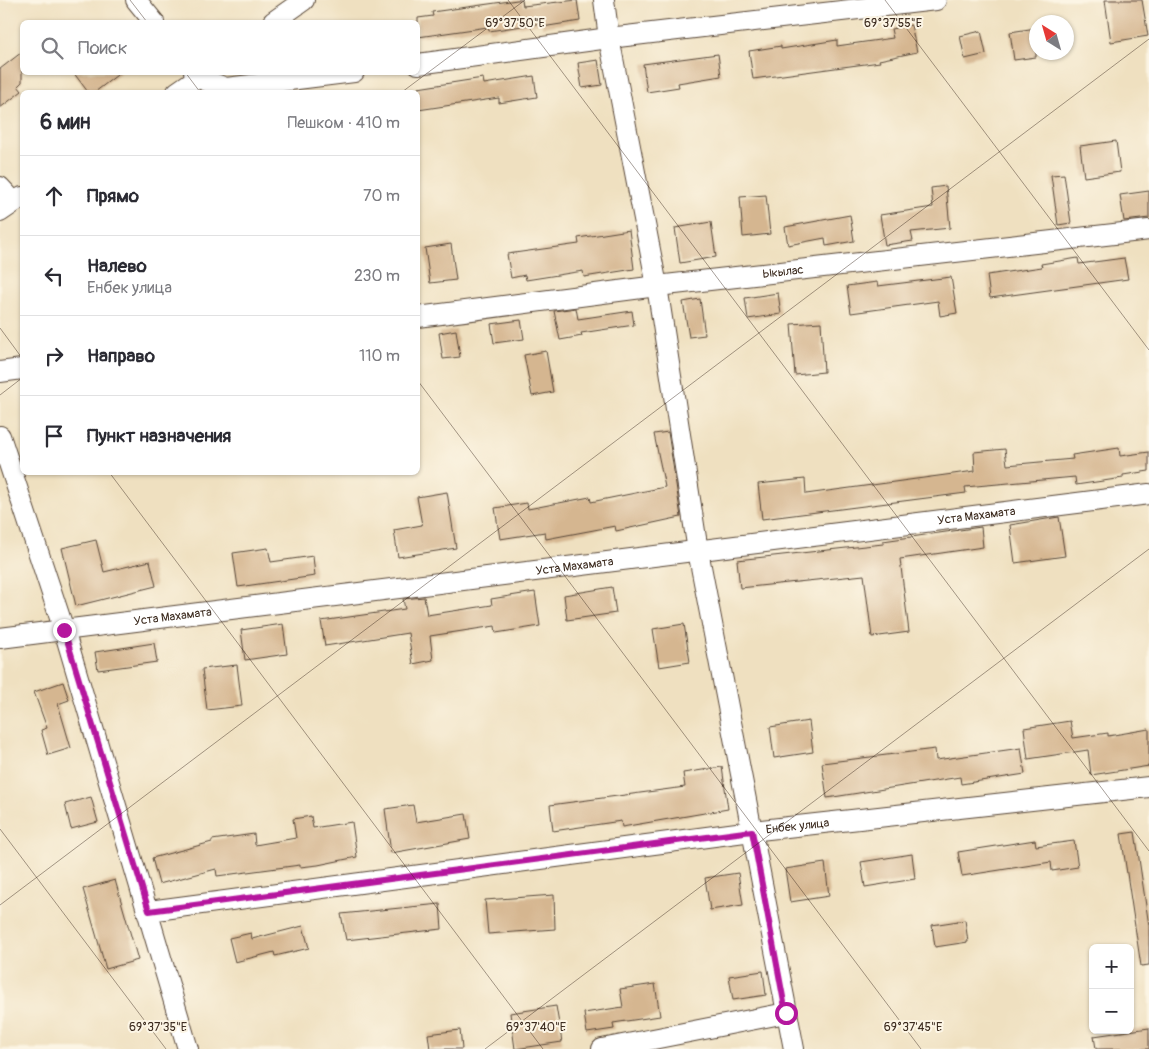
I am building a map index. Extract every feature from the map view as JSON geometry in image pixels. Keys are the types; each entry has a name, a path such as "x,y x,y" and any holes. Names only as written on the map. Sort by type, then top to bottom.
{"street":[{"path":"136,0 152,20"},
{"path":"276,20 304,0"},
{"path":"604,0 608,38 657,286 698,551 794,1049"},
{"path":"420,64 608,38 936,0"},
{"path":"180,90 199,75"},
{"path":"202,75 226,88 330,75"},
{"path":"0,187 12,204"},
{"name":"Ыкылас","path":"420,317 657,286 1149,230"},
{"path":"0,372 20,369"},
{"path":"0,436 64,630 149,911 188,1049"},
{"name":"Уста Махамата","path":"0,638 1149,494"},
{"name":"Енбек улица","path":"149,911 752,831 1149,787"},
{"path":"602,1049 786,1013"}],"building":[{"path":"517,0 522,0 523,6 577,0 580,21 542,27 542,23 489,31 488,27 420,37 420,20 418,18 433,16 432,12"},
{"path":"1105,0 1142,0 1148,36 1111,42"},
{"path":"911,25 917,52 879,60 880,62 753,79 749,51 781,46 781,49 837,40 837,46 893,38 891,29"},
{"path":"1029,29 1029,58 1014,60 1010,32"},
{"path":"981,31 986,54 965,59 960,36"},
{"path":"20,54 20,75 22,75 22,82 18,86 21,90 0,108 0,69"},
{"path":"718,54 721,76 678,83 679,87 647,92 643,64"},
{"path":"598,60 602,85 582,88 578,63"},
{"path":"75,75 117,75 98,90 86,90"},
{"path":"534,76 537,97 499,103 499,98 420,110 420,90 418,88 483,78 484,84"},
{"path":"1116,141 1120,172 1084,177 1080,146"},
{"path":"1064,174 1071,223 1058,225 1051,175"},
{"path":"946,186 950,228 911,232 913,241 885,245 880,215 933,207 931,188"},
{"path":"1149,191 1149,218 1124,221 1120,195"},
{"path":"766,195 770,234 743,237 740,197"},
{"path":"850,215 854,241 826,246 825,238 788,245 785,227"},
{"path":"711,222 716,257 680,263 675,228"},
{"path":"629,230 634,269 584,277 583,271 526,280 525,275 511,278 507,254 579,244 578,238"},
{"path":"451,244 456,280 430,283 425,248"},
{"path":"1078,258 1079,264 1124,258 1128,279 990,298 987,275 1042,267 1041,264"},
{"path":"951,277 957,313 940,316 938,301 851,313 847,286 877,282 878,286"},
{"path":"778,293 781,314 748,319 745,298"},
{"path":"700,299 705,335 689,337 683,302"},
{"path":"576,308 578,319 632,311 634,325 581,333 582,336 560,340 554,311"},
{"path":"521,320 524,339 494,343 491,324"},
{"path":"821,322 824,372 795,375 791,324"},
{"path":"456,330 460,357 443,359 439,333"},
{"path":"546,351 553,392 532,396 524,355"},
{"path":"668,432 681,517 616,531 615,526 546,539 545,532 500,539 495,508 527,503 528,509 590,497 591,502 665,487 654,434"},
{"path":"1119,448 1120,456 1149,452 1149,471 1123,475 1123,478 1076,485 1075,477 965,487 966,493 762,519 758,484 805,479 806,494 975,471 974,452 1005,449 1007,465 1073,459 1072,455"},
{"path":"447,492 456,548 398,557 394,530 422,525 417,497"},
{"path":"1059,517 1065,556 1015,563 1010,525"},
{"path":"981,527 983,547 900,559 909,632 872,637 864,575 740,588 737,560 883,544 883,541"},
{"path":"96,540 104,572 150,561 156,586 76,606 62,548"},
{"path":"268,548 271,562 313,556 315,576 238,587 233,553"},
{"path":"612,587 616,613 567,620 564,595"},
{"path":"535,592 540,626 496,633 495,626 430,636 433,660 413,664 408,633 325,646 321,621 405,609 403,599 424,597 427,615 492,605 491,599"},
{"path":"283,624 287,654 245,660 241,630"},
{"path":"684,624 690,662 659,667 653,629"},
{"path":"154,643 157,662 98,670 95,652"},
{"path":"237,665 242,706 207,710 202,669"},
{"path":"63,682 69,700 58,704 71,748 48,755 41,730 47,728 34,692"},
{"path":"809,721 813,752 774,758 770,727"},
{"path":"1070,721 1073,738 1108,733 1108,736 1149,729 1149,766 1091,775 1088,750 1028,759 1024,728"},
{"path":"1021,748 1025,774 961,784 960,777 827,798 822,763 935,749 936,760"},
{"path":"722,767 728,809 622,827 621,821 553,831 550,805 685,787 683,773"},
{"path":"91,797 98,822 71,829 65,804"},
{"path":"413,805 416,822 466,814 470,839 391,853 385,809"},
{"path":"311,816 313,828 352,822 357,857 318,865 300,867 300,865 217,876 216,869 159,884 152,858 212,842 212,840 254,834 255,845 296,838 293,819"},
{"path":"1135,832 1149,926 1149,965 1141,966 1121,834"},
{"path":"1035,840 1036,846 1074,841 1078,867 1052,871 1051,862 962,876 958,852"},
{"path":"912,854 915,879 865,887 861,862"},
{"path":"825,863 829,896 790,902 785,869"},
{"path":"738,873 743,905 710,910 705,878"},
{"path":"115,880 138,960 106,969 83,889"},
{"path":"554,895 555,929 488,934 485,900"},
{"path":"440,904 442,929 346,940 341,914"},
{"path":"965,920 968,942 935,947 932,925"},
{"path":"303,926 309,948 275,956 274,952 235,962 229,938 251,933 252,939"},
{"path":"763,971 766,995 733,1000 729,976"},
{"path":"655,984 660,1016 613,1023 614,1029 587,1033 584,1013 623,1007 620,989"},
{"path":"556,1006 562,1042 515,1049 510,1013"},
{"path":"1149,1028 1149,1049 1096,1049 1094,1036 1134,1034 1134,1030"},
{"path":"460,1030 462,1049 430,1049 428,1034"}],"route":[{"path":"64,630 149,911 752,831 786,1013"}]}
